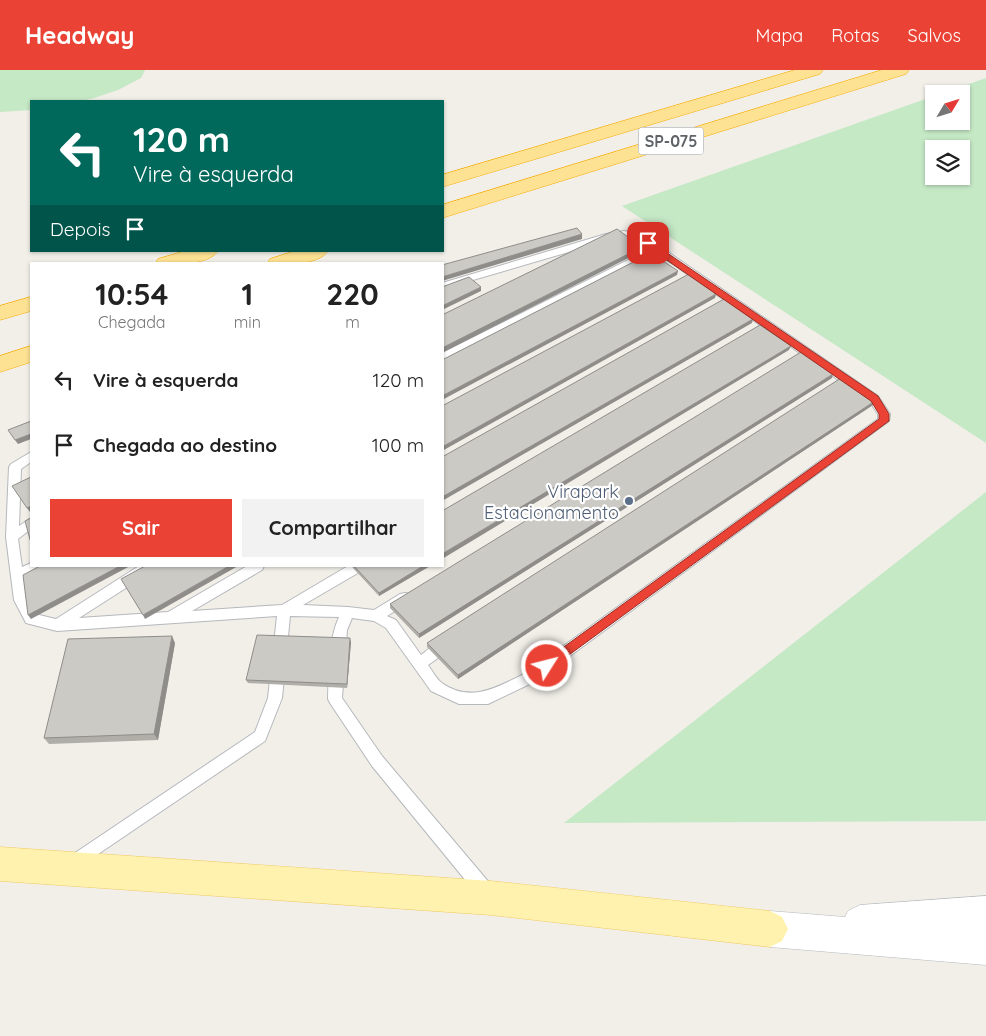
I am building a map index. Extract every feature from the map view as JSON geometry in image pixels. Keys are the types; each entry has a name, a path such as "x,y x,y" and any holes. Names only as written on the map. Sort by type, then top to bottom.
{"highway":[{"name":"SP-075","path":"444,180 814,70"},
{"name":"SP-075","path":"444,211 900,70"},
{"path":"172,262 205,252"},
{"path":"284,262 315,252"},
{"path":"0,313 30,304"},
{"path":"0,346 30,337"},
{"path":"0,364 30,354"}],"main road":[{"path":"0,864 491,898 770,929 986,947"},
{"path":"770,929 986,914"}],"lane":[{"path":"30,457 15,467 12,537 20,600 31,619 57,625 284,610 348,612 376,616 390,624 436,687 459,698 488,698 531,677 884,421 884,414 874,399 849,387 689,276 640,236 631,233 617,234 444,285"},
{"path":"556,264 617,234"},
{"path":"444,357 657,249"},
{"path":"12,537 30,524"},
{"path":"17,576 34,567"},
{"path":"57,625 148,567"},
{"path":"171,617 256,567"},
{"path":"284,610 357,567"},
{"path":"376,616 419,590"},
{"path":"64,868 153,810 260,736 275,698 284,610"},
{"path":"348,612 340,630 335,699 377,761 491,898"},
{"path":"419,663 461,636"}],"green space":[{"path":"0,70 145,70 141,78 118,90 91,99 30,100 30,110 0,112"},
{"path":"986,78 986,443 622,206 925,99 925,130 970,130 970,85 966,85"},
{"path":"986,492 986,821 564,823"}],"building":[{"path":"577,228 582,234 444,276 444,264"},
{"path":"617,229 642,247 444,347 444,314"},
{"path":"651,253 678,271 444,395 444,359"},
{"path":"689,274 716,294 444,446 444,405"},
{"path":"469,277 481,287 444,305 444,286"},
{"path":"724,299 753,319 444,496 444,456"},
{"path":"760,325 791,346 444,553 444,510"},
{"path":"801,352 833,374 419,634 390,604"},
{"path":"841,378 875,401 458,675 427,643"},
{"path":"30,421 30,434 15,440 8,430"},
{"path":"30,477 30,506 27,508 12,486"},
{"path":"30,518 30,539 25,521"},
{"path":"38,567 118,567 28,615 23,575"},
{"path":"143,567 227,567 143,615 121,579"},
{"path":"355,567 421,567 379,593"},
{"path":"257,635 350,638 347,684 246,680"},
{"path":"172,636 154,734 44,738 68,639"}],"place":[{"name":"Virapark Estacionamento","path":"629,501"}],"route":[{"path":"547,666 884,421 884,414 874,399 648,243"}]}
